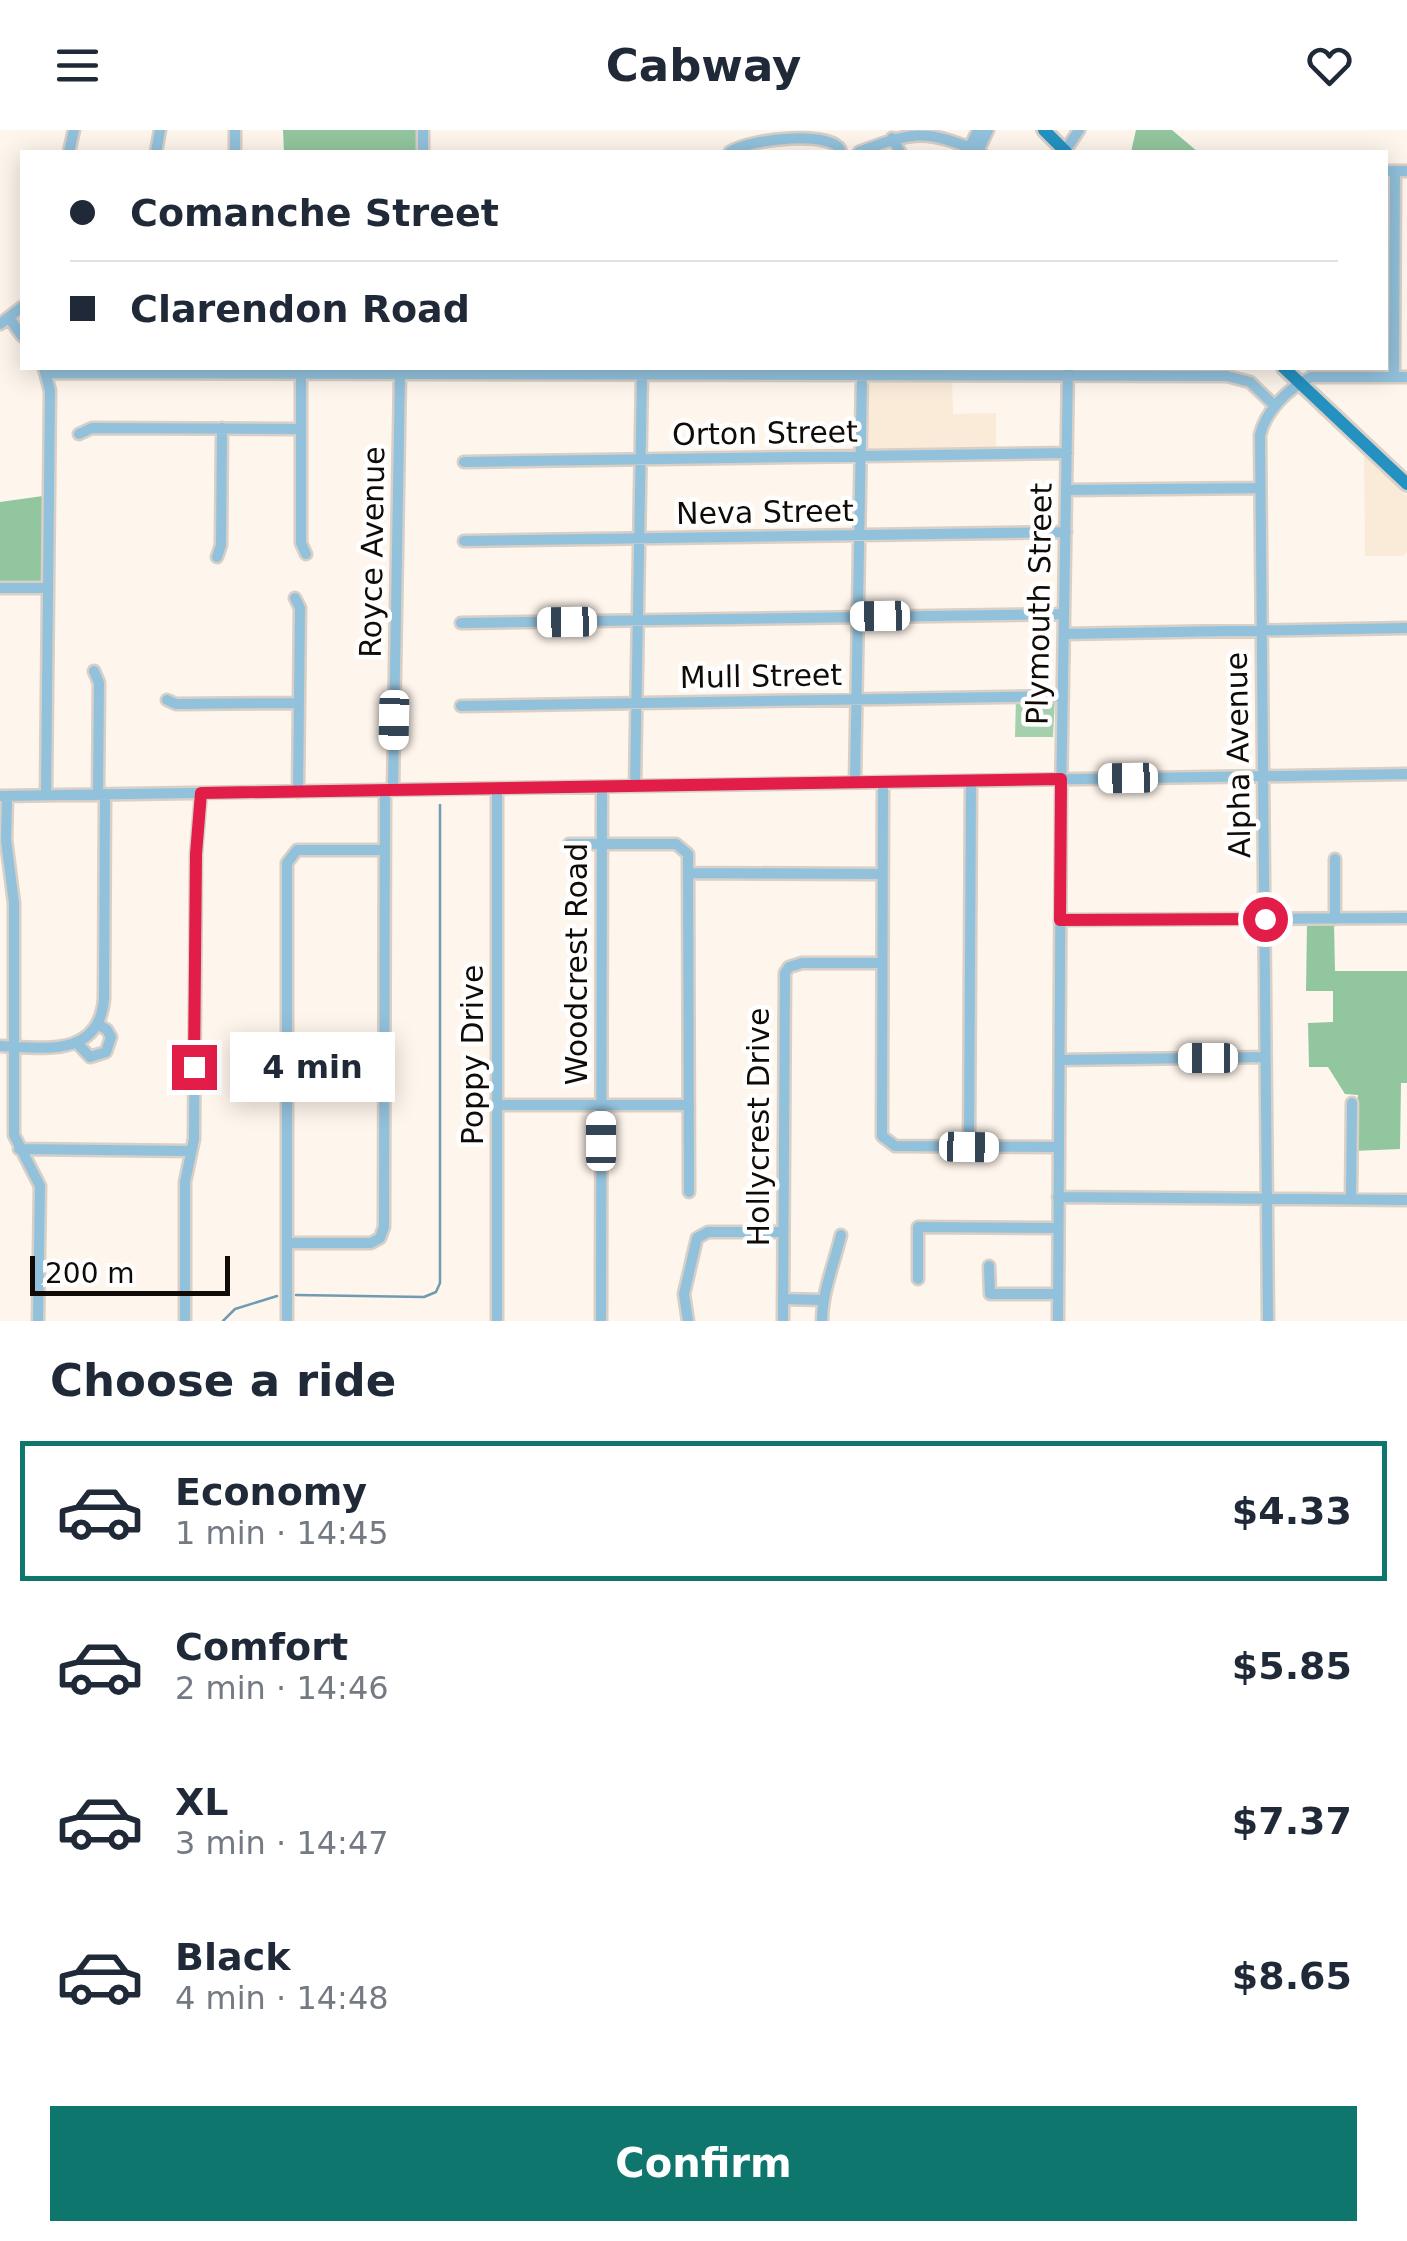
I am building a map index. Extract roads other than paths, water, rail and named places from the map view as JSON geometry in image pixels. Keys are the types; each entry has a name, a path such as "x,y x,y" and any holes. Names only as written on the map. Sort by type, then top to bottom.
{"main road":[{"path":"1044,130 1064,150"},
{"path":"1286,370 1407,484"}],"street":[{"path":"977,150 978,130"},
{"path":"977,150 988,130"},
{"path":"865,150 910,133 940,132 977,150"},
{"path":"734,150 748,142 793,133 829,135 838,141 840,150"},
{"path":"892,138 899,150"},
{"path":"1394,377 1396,171"},
{"path":"46,795 50,391 45,370 400,374 600,370 642,374 1068,371 1236,377 1250,382 1276,406"},
{"path":"302,371 300,543 306,554"},
{"name":"Plymouth Street","path":"1058,1321 1068,371"},
{"name":"Royce Avenue","path":"287,1243 371,1242 383,1232 385,850 400,374"},
{"path":"635,786 642,374"},
{"path":"855,783 862,374"},
{"path":"1299,383 1311,377 1407,378"},
{"name":"Alpha Avenue","path":"1268,1321 1260,434 1263,421 1299,383"},
{"path":"79,434 92,428 301,428"},
{"path":"217,557 221,545 222,428"},
{"name":"Orton Street","path":"464,462 1067,454"},
{"path":"1066,490 1259,488"},
{"name":"Neva Street","path":"464,541 1066,532"},
{"path":"0,588 47,588"},
{"path":"295,598 300,608 298,792"},
{"path":"462,623 1064,614"},
{"path":"1064,634 1407,628"},
{"path":"0,1046 78,1044 95,1028 104,999 99,683 94,671"},
{"name":"Mull Street","path":"460,706 1062,696"},
{"path":"167,700 176,704 299,703"},
{"path":"38,1321 40,1186 14,1135 14,904 3,796 1407,774"},
{"path":"969,1147 971,781"},
{"path":"883,782 881,1130 887,1143 1058,1147"},
{"name":"Woodcrest Road","path":"601,1321 602,787"},
{"name":"Poppy Drive","path":"496,1321 498,788"},
{"path":"185,1321 185,1182 194,1138 196,854 201,793"},
{"path":"569,844 681,846 688,854 689,1192"},
{"path":"287,1321 287,863 293,853 304,850 385,850"},
{"path":"1335,858 1335,919"},
{"path":"690,873 882,874"},
{"path":"1060,920 1407,918"},
{"name":"Hollycrest Drive","path":"783,1321 785,973 789,967 802,963 882,963"},
{"path":"78,1044 90,1058 106,1052 111,1037 107,1030 95,1028"},
{"path":"1060,1060 1265,1058"},
{"path":"1350,1200 1352,1103"},
{"path":"497,1105 689,1105"},
{"path":"19,1149 190,1152"},
{"path":"1058,1197 1407,1200"},
{"path":"918,1279 918,1227 1058,1228"},
{"path":"688,1321 684,1294 697,1238 708,1232 783,1232"},
{"path":"822,1321 822,1300 841,1235"},
{"path":"989,1266 990,1294 1058,1294"},
{"path":"783,1300 822,1300"}],"waterway":[{"path":"296,1295 424,1297 436,1292 440,1283 440,805"},
{"path":"223,1321 235,1309 277,1296"}]}
